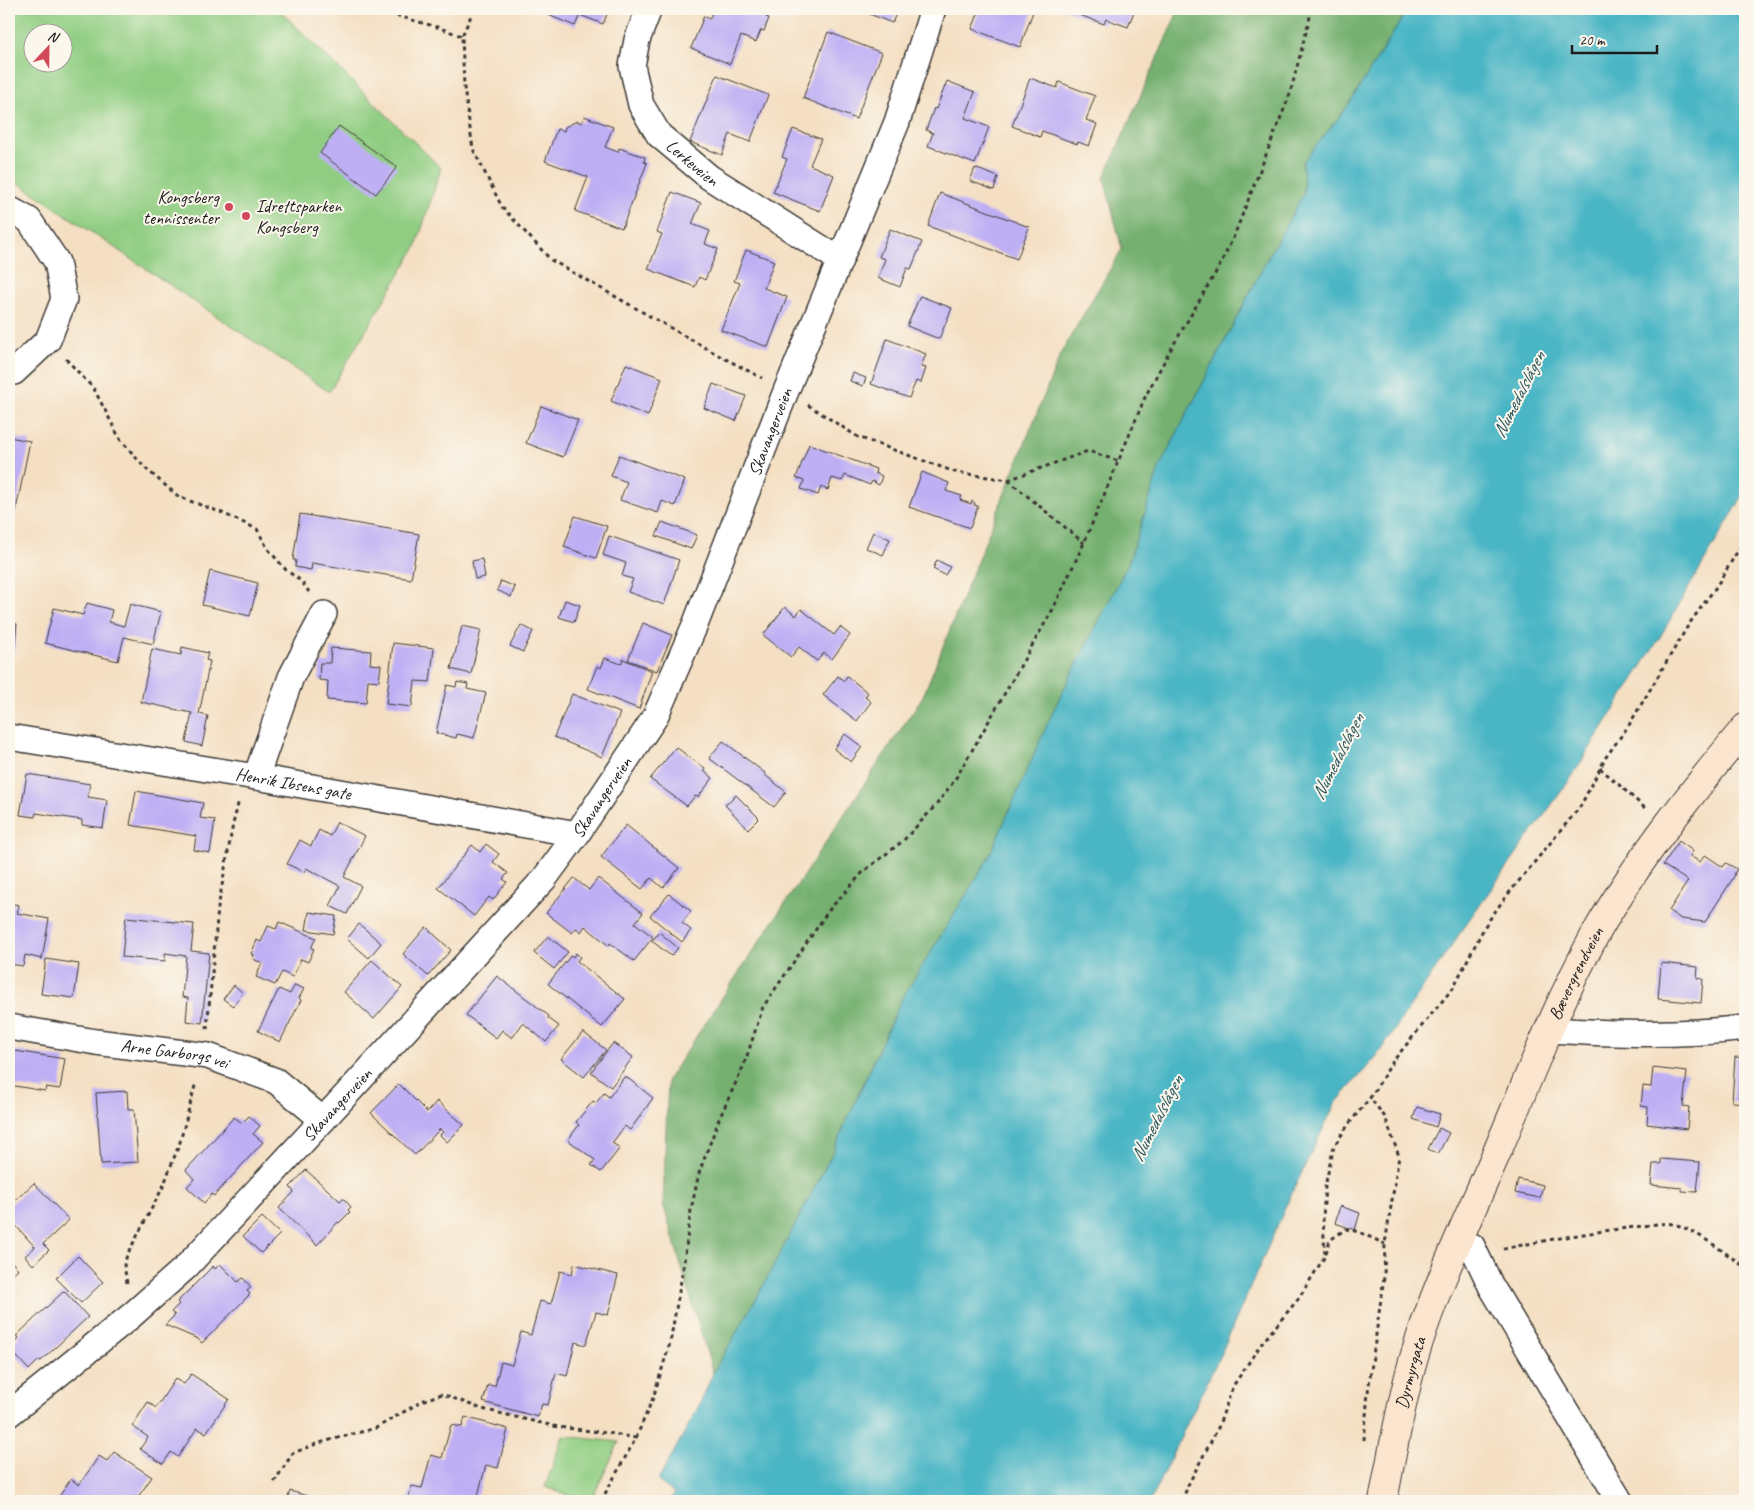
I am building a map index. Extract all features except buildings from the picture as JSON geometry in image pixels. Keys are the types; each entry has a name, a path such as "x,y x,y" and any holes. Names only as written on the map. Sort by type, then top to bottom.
{"main road":[{"name":"Bævergrendveien","path":"1464,1247 1549,1030 1595,935 1666,827 1745,728"},
{"name":"Dyrmyrgata","path":"1383,1501 1400,1410 1414,1360 1433,1303 1464,1247"}],"street":[{"name":"Lerkeveien","path":"649,9 637,40 632,66 641,104 659,135 709,177 840,260"},
{"name":"Skavangerveien","path":"9,1414 132,1315 186,1267 323,1120 544,880 655,717 695,624 786,391 897,122 933,9"},
{"path":"9,209 29,220 57,262 64,299 48,340 14,372"},
{"path":"251,777 291,677 324,614"},
{"name":"Henrik Ibsens gate","path":"9,737 577,834"},
{"name":"Arne Garborgs vei","path":"9,1026 96,1042 202,1055 276,1081 323,1120"},
{"path":"1549,1030 1702,1033 1745,1028"},
{"path":"1464,1247 1491,1286 1620,1501"}],"path":[{"path":"373,9 462,36"},
{"path":"474,9 462,36 464,88 473,148 502,207 551,260 720,356 786,391 858,436 955,472 1008,480 1088,451 1118,461"},
{"path":"601,1501 636,1438 653,1398 670,1343 691,1210 700,1173 719,1119 744,1065 763,1007 829,910 864,871 903,841 938,804 954,781 1053,609 1084,543 1146,395 1219,267 1234,236 1290,94 1301,58 1312,9"},
{"path":"48,340 94,389 120,439 145,468 179,497 220,512 257,529 268,549 286,570 301,581 324,614"},
{"path":"1008,480 1084,543"},
{"path":"1325,1256 1323,1218 1325,1186 1334,1146 1351,1120 1370,1098 1393,1061 1453,988 1485,926 1504,898 1580,807 1600,768 1629,725 1689,624 1716,587 1745,539"},
{"path":"1600,768 1666,827"},
{"path":"132,1315 124,1266 163,1187 180,1142 209,1021 218,908 233,824 251,777"},
{"path":"1363,1449 1368,1392 1384,1277 1385,1244 1399,1156 1386,1116 1370,1098"},
{"path":"1464,1247 1494,1251 1617,1229 1674,1224 1714,1244 1745,1267"},
{"path":"1182,1501 1189,1483 1218,1428 1234,1386 1262,1343 1299,1298 1325,1256 1330,1240 1346,1229 1359,1232 1385,1244"},
{"path":"274,1482 293,1454 319,1443 376,1428 424,1400 442,1394 482,1409 558,1427 636,1438"}],"green space":[{"name":"Idrettsparken Kongsberg","path":"9,9 278,9 441,168 416,247 329,392 20,184 9,181"},
{"path":"1179,9 1408,9 1348,106 1303,162 1304,193 1274,246 1160,466 1129,562 1055,707 988,859 900,1002 832,1154 759,1294 713,1373 663,1204 668,1079 923,696 1062,351 1122,249 1104,178"},
{"path":"563,1436 619,1442 591,1501 583,1501 545,1487"}],"water":[{"name":"Numedalslågen","path":"1408,9 1745,9 1745,492 1657,642 1571,778 1471,917 1376,1057 1335,1104 1290,1197 1223,1349 1150,1501 667,1501 675,1494 658,1481 700,1404 713,1373 759,1294 832,1154 900,1002 988,859 1055,707 1129,562 1160,466 1274,246 1304,193 1303,162 1348,106"}],"place":[{"name":"Kongsberg tennissenter","path":"229,207"},
{"name":"Idrettsparken Kongsberg","path":"246,216"}]}
